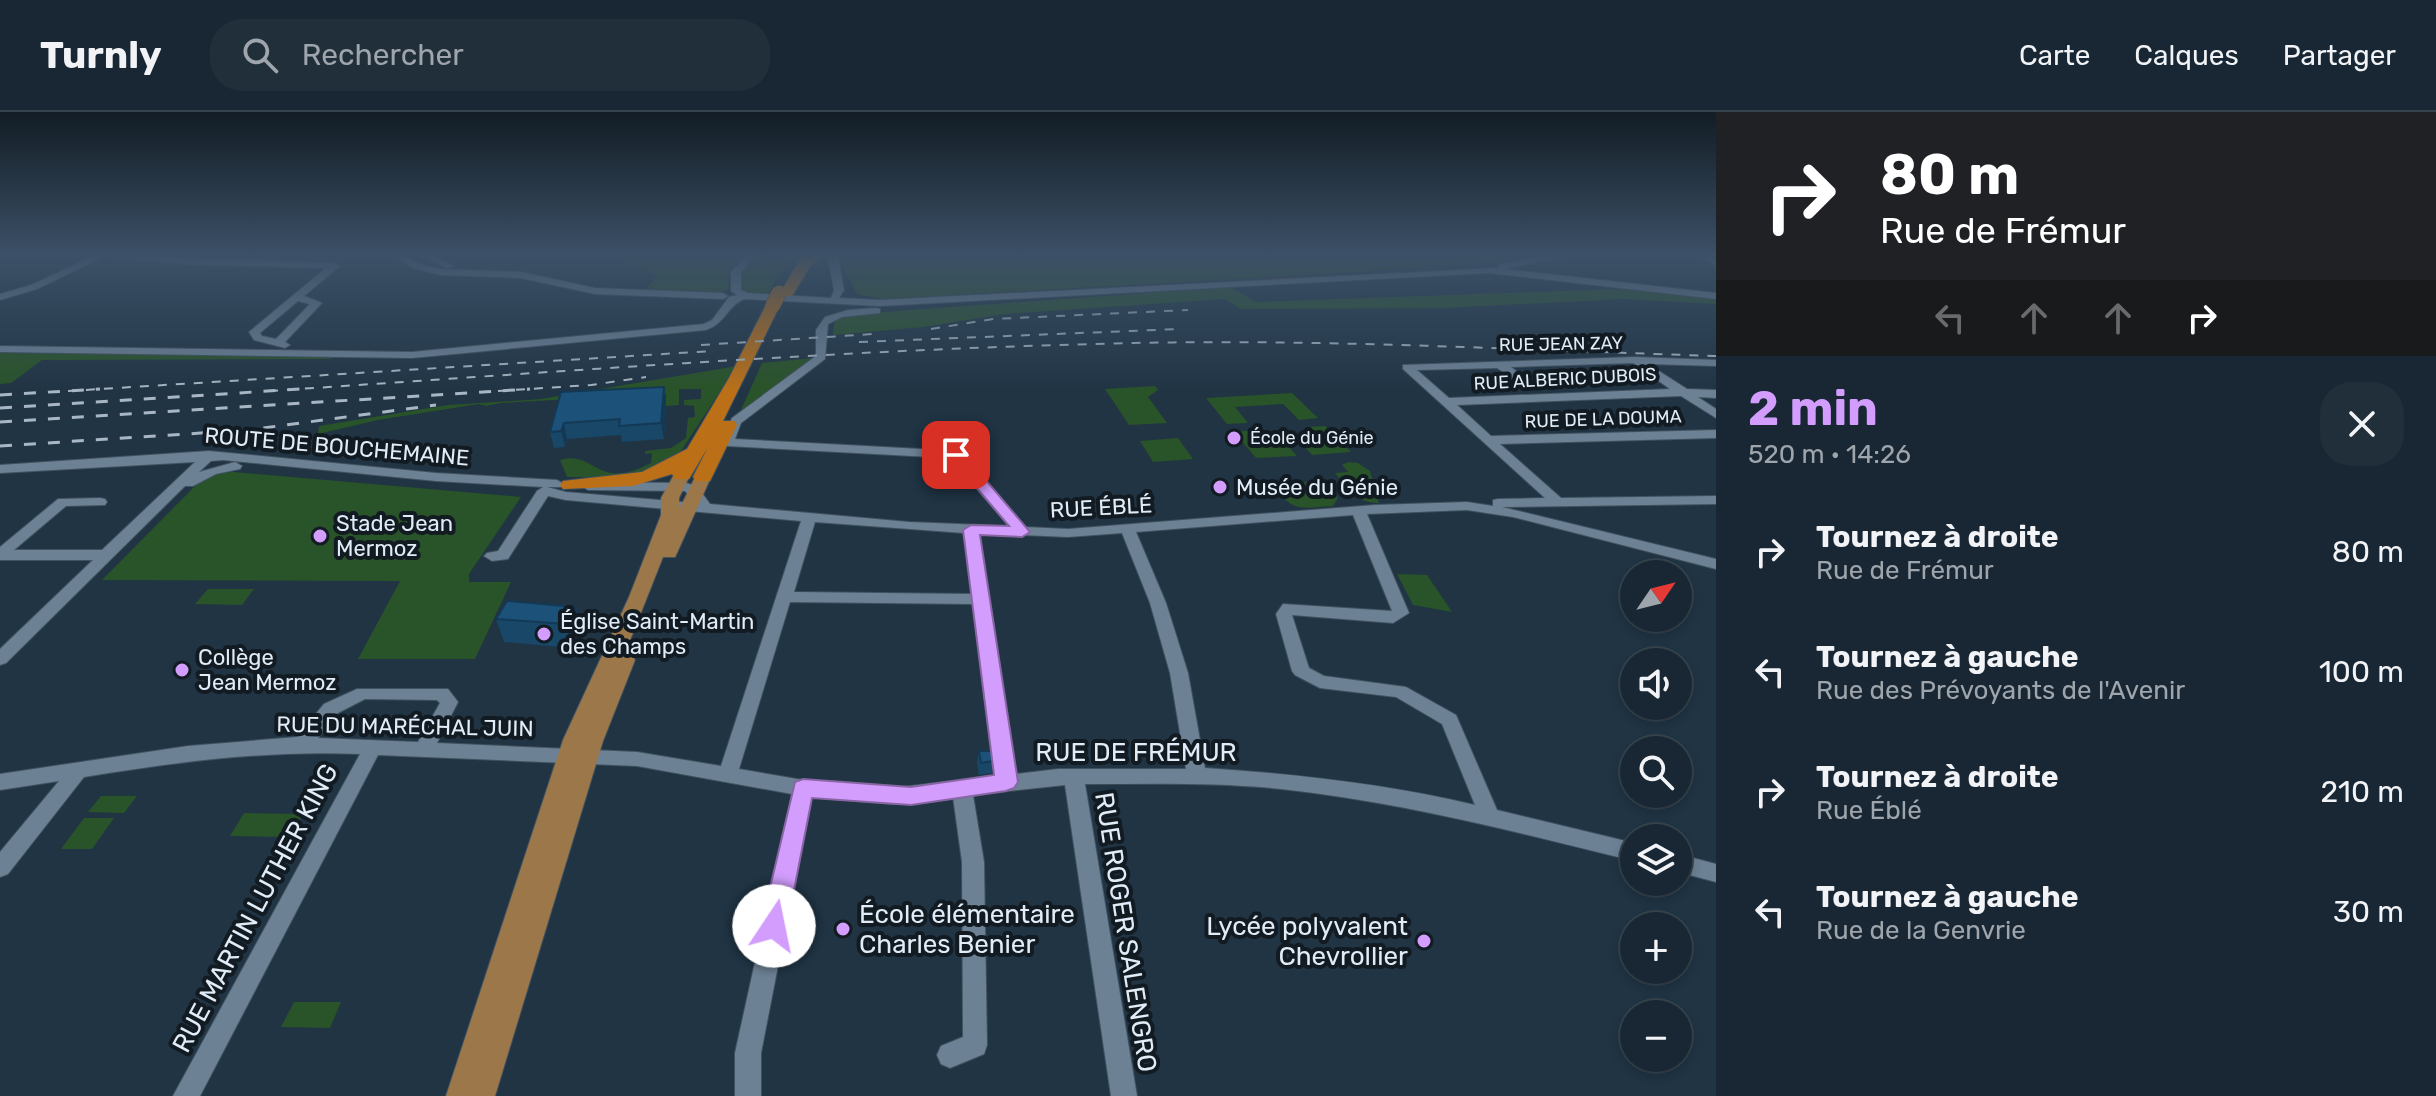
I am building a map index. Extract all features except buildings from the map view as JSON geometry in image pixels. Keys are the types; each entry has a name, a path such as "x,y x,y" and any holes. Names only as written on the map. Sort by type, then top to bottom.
{"highway":[{"path":"681,497 698,448 782,301"},
{"path":"681,497 782,301"},
{"path":"570,485 648,479 668,471 698,448"}],"main road":[{"path":"462,1096 579,755 681,497"},
{"path":"479,1096 579,755"}],"street":[{"path":"291,301 254,332 258,338 278,343 342,346"},
{"path":"278,343 317,303 310,301"},
{"path":"0,349 453,353 702,328 716,322 730,301"},
{"path":"878,301 919,301"},
{"path":"681,497 718,460 736,421 821,357 822,327 828,320 861,312 965,305 973,301"},
{"path":"1635,360 1716,414"},
{"name":"RUE JEAN ZAY","path":"1448,402 1407,367 1635,360 1716,363"},
{"path":"1498,363 1526,384"},
{"name":"RUE ALBERIC DUBOIS","path":"1448,402 1684,392 1716,394"},
{"path":"1448,402 1558,503"},
{"name":"RUE DE LA DOUMA","path":"1491,440 1716,434"},
{"path":"727,442 954,454 1022,532"},
{"path":"0,659 204,460"},
{"name":"ROUTE DE BOUCHEMAINE","path":"0,469 204,460 438,478 640,488 681,497"},
{"name":"ROUTE DE BOUCHEMAINE","path":"0,477 166,466 204,460 235,466 544,491 566,496 681,497"},
{"path":"166,466 176,472 180,482"},
{"path":"143,519 193,479 235,466"},
{"path":"492,556 503,556 544,491"},
{"name":"RUE ÉBLÉ","path":"681,497 712,510 971,530 1068,533 1456,505 1502,508 1558,503 1714,501"},
{"path":"0,555 63,502 100,502"},
{"path":"1502,508 1716,564"},
{"path":"1358,510 1401,613 1393,618 1289,608 1284,614 1301,671 1320,682 1400,691 1450,720 1489,816"},
{"path":"728,775 809,518"},
{"path":"1128,529 1158,603 1179,673 1197,776"},
{"path":"971,530 1006,782"},
{"path":"0,555 107,555"},
{"path":"785,597 980,599"},
{"path":"302,744 330,709 363,693 442,694 449,702 424,749"},
{"name":"RUE DU MARÉCHAL JUIN","path":"0,782 188,753 302,744 579,755"},
{"name":"RUE MARTIN LUTHER KING","path":"186,1096 373,747"},
{"name":"RUE DE FRÉMUR","path":"579,755 656,761 803,788 893,796 1074,777 1197,776 1281,781 1489,816 1620,849"},
{"path":"0,868 80,768"},
{"name":"RUE ROGER SALENGRO","path":"1074,777 1124,1096"},
{"path":"748,1096 748,1053 803,788"},
{"path":"950,1055 975,1045 973,862 962,789"},
{"path":"1692,867 1716,873"}],"green space":[{"path":"1037,301 1197,301 1004,314 923,327 833,335 835,319 870,313"},
{"path":"1228,301 1585,301 1443,308 1241,309"},
{"path":"1659,301 1716,301 1716,304"},
{"path":"0,353 338,356 329,359 42,360 11,383 0,384"},
{"path":"814,358 742,412 740,412 762,363"},
{"path":"737,366 675,460 628,478 567,477 560,460 581,460 607,472 618,473 633,471 651,463 652,453 645,454 645,451 671,448 686,438 688,418 695,417 694,406 684,405 684,400 701,399 701,389 679,389 679,405 666,406 666,394 479,404 378,420 318,434 319,426 448,405 541,399"},
{"path":"1155,386 1158,390 1148,397 1167,423 1129,425 1105,389"},
{"path":"1292,393 1318,418 1299,420 1283,404 1235,407 1248,423 1227,424 1206,398"},
{"path":"1325,426 1351,452 1312,455 1303,445 1322,443 1306,427"},
{"path":"1254,430 1269,447 1288,446 1297,456 1256,458 1234,432"},
{"path":"1178,438 1193,459 1153,462 1140,441"},
{"path":"1358,463 1370,471 1379,503 1359,498 1335,473 1348,472 1342,465"},
{"name":"Stade Jean Mermoz","path":"220,473 521,497 469,574 469,582 511,582 475,659 358,659 400,581 102,580 198,483"},
{"path":"1315,481 1327,486 1338,498 1333,506 1299,507 1287,501 1272,486"},
{"path":"1397,574 1427,575 1452,612 1413,605"},
{"path":"208,589 254,589 242,605 195,604"},
{"path":"101,796 137,796 124,813 88,812"},
{"path":"244,813 303,814 290,837 230,836"},
{"path":"84,818 114,818 92,849 61,849"},
{"path":"294,1002 341,1002 330,1028 281,1027"}],"railway":[{"path":"931,329 993,319 1188,310"},
{"path":"859,342 1179,329"},
{"path":"701,345 873,334"},
{"path":"269,391 810,356 1134,343 1352,344 1716,356"},
{"path":"68,391 712,351"},
{"path":"501,391 591,385 646,377"},
{"path":"0,395 100,389"},
{"path":"0,408 301,389"},
{"path":"501,391 530,389"},
{"path":"0,422 501,391"},
{"path":"0,446 248,430 436,405"}],"place":[{"name":"École du Génie","path":"1234,438"},
{"name":"Musée du Génie","path":"1220,487"},
{"name":"Stade Jean Mermoz","path":"320,536"},
{"name":"Église Saint-Martin des Champs","path":"544,634"},
{"name":"Collège Jean Mermoz","path":"182,670"},
{"name":"École élémentaire Charles Benier","path":"843,929"},
{"name":"Lycée polyvalent Chevrollier","path":"1424,941"}],"route":[{"path":"774,926 803,788 911,796 1006,782 971,530 1022,532 956,455"}]}
